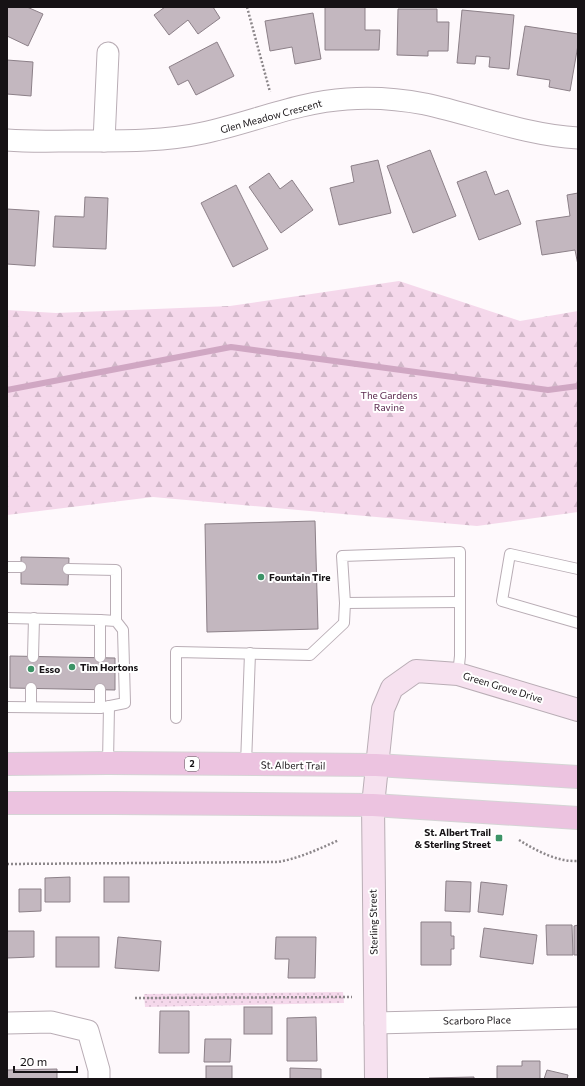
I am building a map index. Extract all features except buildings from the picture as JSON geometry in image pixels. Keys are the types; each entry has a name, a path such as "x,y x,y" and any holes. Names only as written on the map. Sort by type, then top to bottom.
{"main road":[{"name":"St. Albert Trail","path":"7,764 108,762 376,765 578,777"},
{"path":"7,803 373,805 578,818"}],"street":[{"path":"104,141 108,53"},
{"name":"Glen Meadow Crescent","path":"7,140 104,141 158,140 186,137 222,129 315,103 346,99 388,99 425,104 524,130 552,136 578,138"},
{"name":"Green Grove Drive","path":"376,765 383,709 392,688 416,671 458,674 578,710"},
{"name":"Sterling Street","path":"376,765 373,805 376,1079"},
{"name":"Scarboro Place","path":"375,1023 578,1018"},
{"path":"7,1022 51,1022 88,1031 99,1070 99,1079"}],"lane":[{"path":"176,718 176,652 310,655 344,624 345,603 342,556 460,552 460,656 458,674"},
{"path":"578,570 510,554 502,601 578,623"},
{"path":"7,567 21,567"},
{"path":"7,707 105,707 125,703 124,630 116,621 116,570 68,569"},
{"path":"345,603 459,602"},
{"path":"7,618 116,621"},
{"path":"33,656 34,618"},
{"path":"100,620 100,658"},
{"path":"246,764 250,653"},
{"path":"31,707 32,688"},
{"path":"100,689 105,707 108,762"}],"path":[{"path":"248,7 270,92"},
{"path":"7,864 278,862 290,860 307,854 338,840"},
{"path":"519,840 554,858 568,862 578,861"},
{"path":"135,998 352,997"}],"green space":[{"name":"The Gardens Ravine","path":"399,281 520,321 578,311 578,512 477,526 153,497 7,515 7,310 56,313 230,306"},
{"path":"343,992 344,1003 145,1007 144,994"}],"waterway":[{"path":"7,390 231,347 548,390 578,386"}],"place":[{"name":"Fountain Tire","path":"261,577"},
{"name":"Tim Hortons","path":"72,667"},
{"name":"Esso","path":"31,669"},
{"name":"St. Albert Trail & Sterling Street","path":"499,838"}]}
